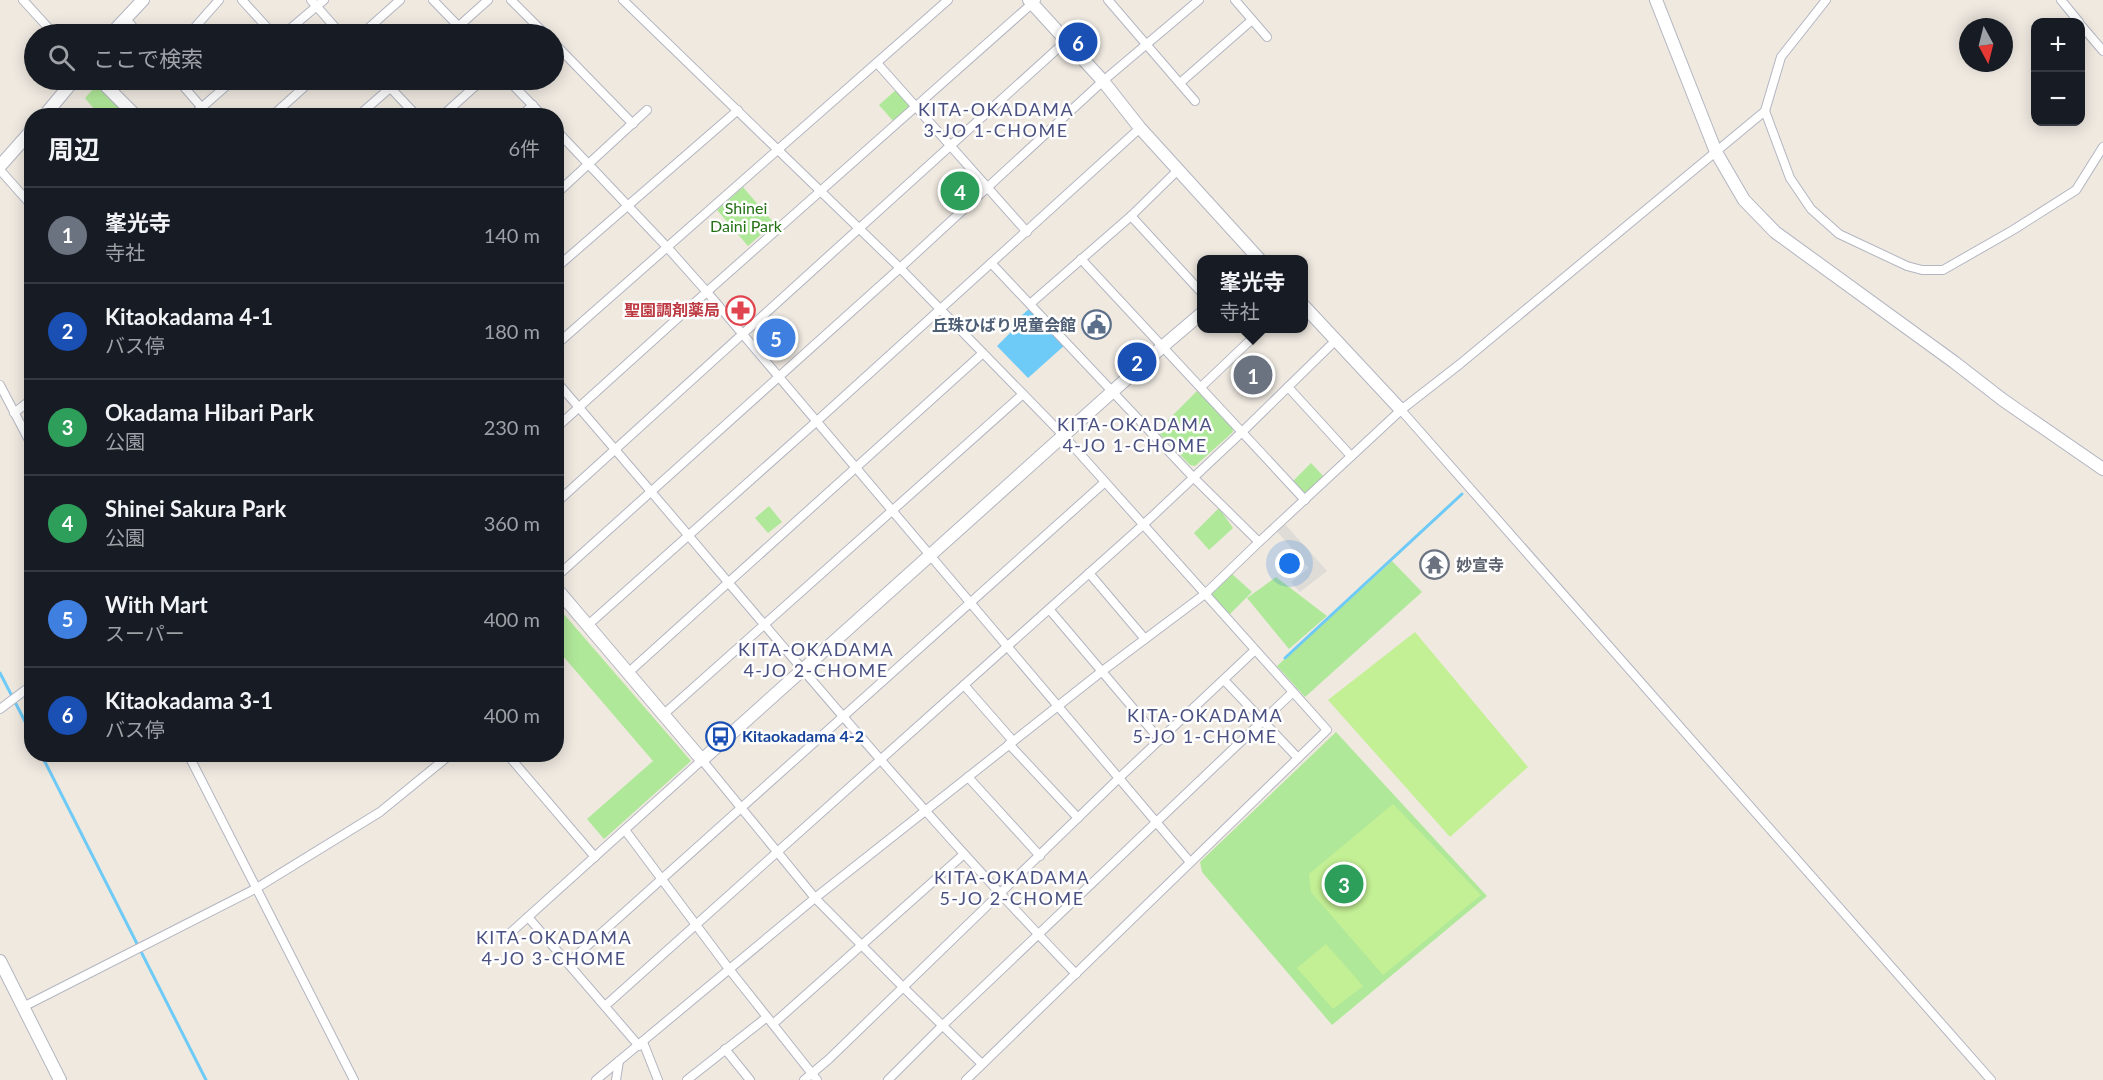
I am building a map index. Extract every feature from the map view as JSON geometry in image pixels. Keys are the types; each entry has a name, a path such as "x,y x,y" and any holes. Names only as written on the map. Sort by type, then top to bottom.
{"street":[{"path":"23,0 45,24"},
{"path":"120,24 143,0"},
{"path":"198,24 219,0"},
{"path":"242,0 264,24"},
{"path":"373,24 400,0"},
{"path":"433,0 455,24"},
{"path":"461,24 488,0"},
{"path":"511,0 535,24"},
{"path":"623,0 860,228 1064,436 1327,730 966,1080"},
{"path":"564,338 948,0"},
{"path":"564,570 652,493 1103,81 1199,0"},
{"path":"1235,0 1267,37"},
{"path":"1656,0 1716,152 1744,200 1775,232 2003,400 2103,469"},
{"path":"596,1080 815,898 1057,706 1205,594 1401,410 1460,364 1765,111 1781,57 1826,0"},
{"path":"2061,0 2076,18"},
{"path":"564,421 706,292 917,107 1032,1 1103,81 1140,128 1255,255"},
{"path":"294,24 317,2 334,24"},
{"path":"1113,2 1195,101"},
{"path":"125,18 130,24"},
{"path":"1180,83 1252,20"},
{"path":"2085,29 2103,51"},
{"path":"564,496 741,333 1066,41"},
{"path":"564,53 633,124"},
{"path":"877,63 1027,232"},
{"path":"51,108 66,90"},
{"path":"110,90 128,108"},
{"path":"187,90 202,107 222,90"},
{"path":"281,108 301,90"},
{"path":"367,108 387,90"},
{"path":"393,90 410,108"},
{"path":"451,108 472,90"},
{"path":"518,90 535,108"},
{"path":"529,108 532,105"},
{"path":"564,187 647,110"},
{"path":"564,261 738,110"},
{"path":"1765,111 1790,178 1811,209 1839,234 1907,266 1922,270 1943,270 2013,230 2076,190 2103,147"},
{"path":"588,625 1140,128"},
{"path":"564,138 667,247 706,292 1190,862"},
{"path":"24,140 0,168 24,196"},
{"path":"1030,304 1131,216 1178,170"},
{"path":"1131,216 1197,289"},
{"path":"1081,259 1305,500"},
{"path":"991,263 1193,477 1259,542"},
{"path":"1308,310 1401,410 1991,1080"},
{"path":"508,935 1197,317"},
{"path":"1201,387 1258,333"},
{"path":"605,1006 1143,525 1336,340"},
{"path":"629,672 983,353"},
{"path":"0,385 24,431"},
{"path":"1288,387 1352,456"},
{"path":"564,390 880,761 1076,974"},
{"path":"664,714 1023,394"},
{"path":"14,413 24,405"},
{"path":"568,963 1105,482"},
{"path":"1089,573 1145,639"},
{"path":"564,597 629,672 815,898 982,1064"},
{"path":"1049,609 1160,740"},
{"path":"804,1080 814,1077 1000,892 1255,650"},
{"path":"1224,680 1298,758"},
{"path":"964,685 1011,743 1078,818"},
{"path":"2,709 24,692"},
{"path":"888,1080 1293,692"},
{"path":"192,762 354,1080"},
{"path":"23,1007 255,889 380,813 441,762"},
{"path":"514,762 594,857"},
{"path":"968,777 1040,856"},
{"path":"625,830 696,926 814,1077"},
{"path":"692,1078 725,1049 770,1020 964,854"},
{"path":"528,916 605,1006 641,1044 658,1080"},
{"path":"0,961 60,1080"},
{"path":"725,1049 750,1080"},
{"path":"616,1080 619,1061"}],"green space":[{"path":"897,89 913,106 894,122 879,105"},
{"path":"92,90 102,90 119,108 93,108 85,98"},
{"path":"969,172 981,186 952,210 939,195"},
{"name":"Shinei Daini Park","path":"743,187 774,223 748,246 717,210"},
{"path":"1197,391 1232,427 1233,432 1195,466 1190,465 1157,431"},
{"path":"1311,463 1325,478 1305,497 1293,481"},
{"path":"769,506 782,522 768,533 755,518"},
{"path":"1219,508 1233,528 1209,550 1194,533"},
{"path":"1392,561 1422,592 1305,697 1277,666"},
{"path":"1232,574 1252,592 1229,615 1211,595"},
{"path":"1276,577 1327,616 1289,649 1247,598"},
{"path":"564,614 691,761 604,839 587,819 653,761 564,657"},
{"path":"1415,632 1528,767 1450,837 1328,700"},
{"path":"1336,732 1487,896 1332,1025 1202,872 1200,862"},
{"path":"1393,804 1481,895 1383,975 1311,892 1309,874"},
{"path":"1326,944 1363,986 1333,1009 1297,968"}],"shaded area":[{"path":"1283,522 1327,571 1300,592 1291,582 1309,568 1274,528"}],"water":[{"path":"1031,307 1066,344 1028,378 997,346 1013,330 1011,325"}],"waterway":[{"path":"1285,658 1462,494"},
{"path":"0,673 24,720"},
{"path":"45,762 206,1080"}],"place":[{"name":"Kitaokadama 3-1","path":"1078,42"},
{"name":"Shinei Sakura Park","path":"960,191"},
{"name":"聖園調剤薬局","path":"741,310"},
{"name":"丘珠ひばり児童会館","path":"1097,325"},
{"name":"With Mart","path":"776,338"},
{"name":"Kitaokadama 4-1","path":"1137,362"},
{"name":"峯光寺","path":"1253,375"},
{"name":"妙宣寺","path":"1435,565"},
{"name":"Kitaokadama 4-2","path":"721,736"},
{"name":"Okadama Hibari Park","path":"1344,884"}],"district":[{"name":"KITA-OKADAMA 3-JO 1-CHOME","path":"996,120"},
{"name":"KITA-OKADAMA 4-JO 1-CHOME","path":"1135,435"},
{"name":"KITA-OKADAMA 4-JO 2-CHOME","path":"816,660"},
{"name":"KITA-OKADAMA 5-JO 1-CHOME","path":"1205,726"},
{"name":"KITA-OKADAMA 5-JO 2-CHOME","path":"1012,888"},
{"name":"KITA-OKADAMA 4-JO 3-CHOME","path":"554,948"}]}
